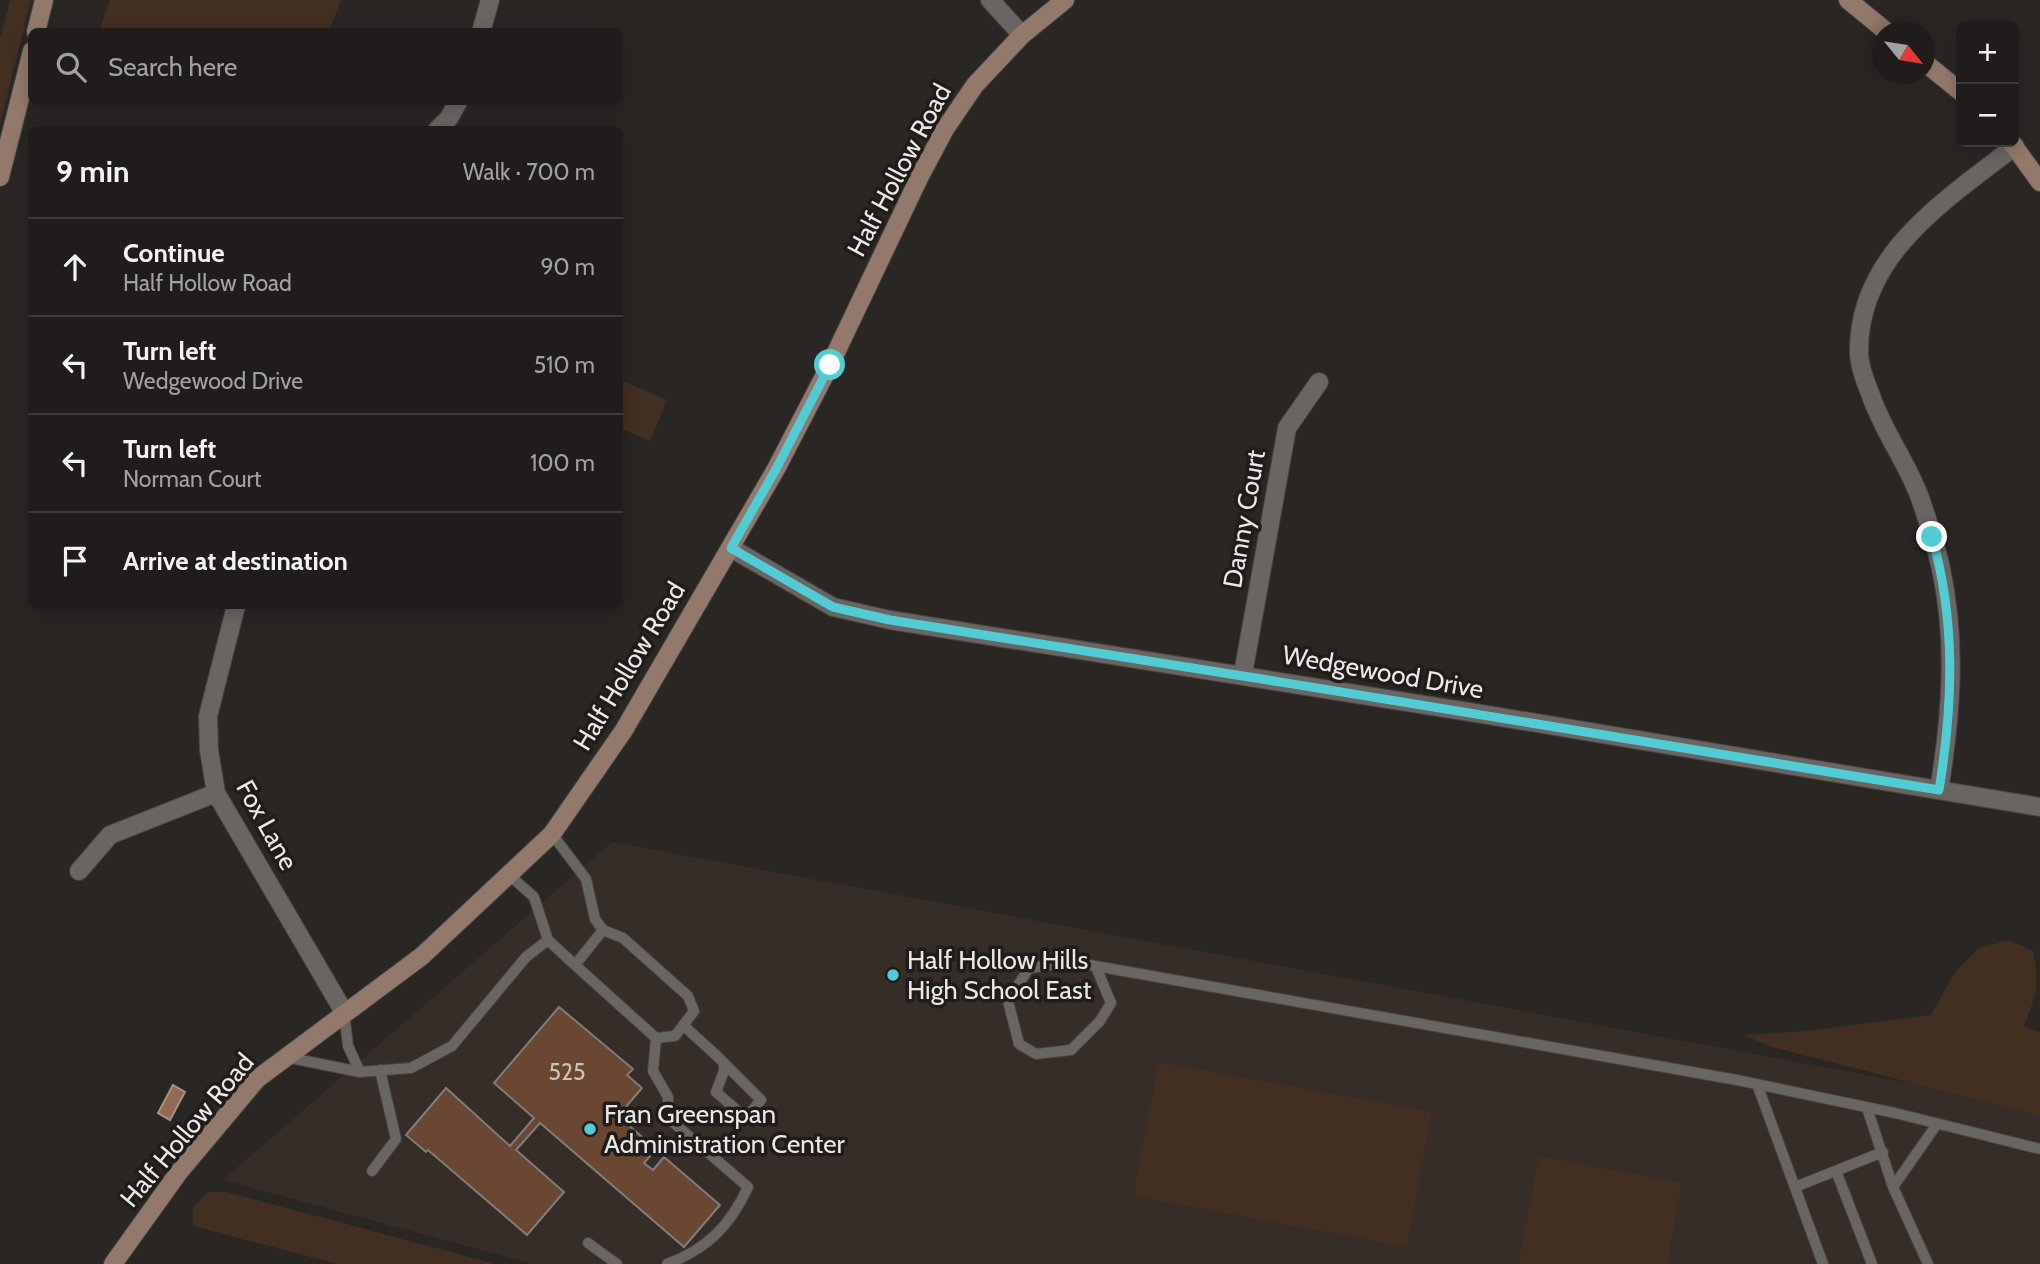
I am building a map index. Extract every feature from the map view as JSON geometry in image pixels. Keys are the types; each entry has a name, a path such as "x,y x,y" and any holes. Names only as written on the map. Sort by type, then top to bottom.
{"street":[{"path":"37,28 44,0"},
{"path":"482,28 490,0"},
{"path":"990,0 1022,35"},
{"name":"Half Hollow Road","path":"113,1264 179,1172 257,1079 422,956 552,834 624,730 776,469 945,129 975,85 1022,35 1065,0"},
{"path":"1849,0 1874,21"},
{"path":"0,177 28,67"},
{"path":"1935,71 1956,88"},
{"path":"441,126 456,105"},
{"path":"1939,790 1951,699 1948,615 1941,569 1919,495 1870,396 1858,354 1864,312 1878,273 1902,239 2009,147"},
{"path":"2015,147 2040,182"},
{"name":"Danny Court","path":"1243,674 1287,428 1319,382"},
{"name":"Wedgewood Drive","path":"731,548 833,607 890,620 1243,674 2040,807"},
{"name":"Fox Lane","path":"235,609 208,716 209,750 216,793 344,1012"},
{"path":"79,871 110,835 216,793"}],"lane":[{"path":"509,875 534,897 548,940 656,1038 675,1036 694,1011 688,996 623,938 603,930 595,919 586,879 552,834"},
{"path":"575,965 603,930"},
{"path":"286,1056 360,1072 411,1068 452,1046 526,957 548,940"},
{"path":"1096,967 1111,1003 1100,1021 1071,1050 1036,1054 1019,1044 1007,1000 1029,968 1073,962 1757,1084 2040,1149"},
{"path":"344,1012 348,1046 360,1072"},
{"path":"683,1025 724,1063 761,1100 746,1118 716,1092 724,1071 724,1063"},
{"path":"656,1038 653,1071 668,1097 668,1118 748,1187 738,1209 717,1236 686,1257 667,1264"},
{"path":"372,1171 396,1139 380,1070"},
{"path":"1757,1084 1823,1264"},
{"path":"1867,1108 1893,1187 1928,1264"},
{"path":"1893,1187 1937,1124"},
{"path":"1795,1187 1883,1152"},
{"path":"1836,1171 1872,1264"},
{"path":"588,1243 617,1264"}],"shaded area":[{"path":"10,0 31,0 0,124 0,38"},
{"path":"110,0 341,0 330,28 100,28"},
{"path":"623,381 667,400 650,441 623,429"},
{"name":"Half Hollow Hills High School East","path":"612,842 2040,1107 2040,1264 533,1264 223,1180"},
{"path":"2009,940 2033,951 2035,962 2036,989 2024,1026 2040,1032 2040,1116 1772,1047 1744,1035 1807,1031 1931,1015 1955,972 1979,948"},
{"path":"1159,1062 1432,1112 1407,1247 1133,1196"},
{"path":"173,1085 185,1092 170,1120 158,1113"},
{"path":"1539,1156 1682,1183 1667,1264 1518,1264"},
{"path":"207,1192 227,1192 496,1264 337,1264 193,1226 193,1208"}],"building":[{"name":"Fran Greenspan Administration Center","path":"559,1007 633,1069 627,1075 642,1088 618,1116 656,1149 644,1163 653,1170 664,1157 720,1205 684,1247 540,1123 516,1150 564,1192 527,1235 428,1150 426,1152 406,1135 446,1088 510,1146 534,1118 494,1083"}],"place":[{"name":"Half Hollow Hills High School East","path":"893,975"},
{"name":"Fran Greenspan Administration Center","path":"590,1129"}],"route":[{"path":"830,365 731,548 833,607 890,620 1243,674 1939,790 1951,699 1951,655 1941,569 1932,537"}]}
